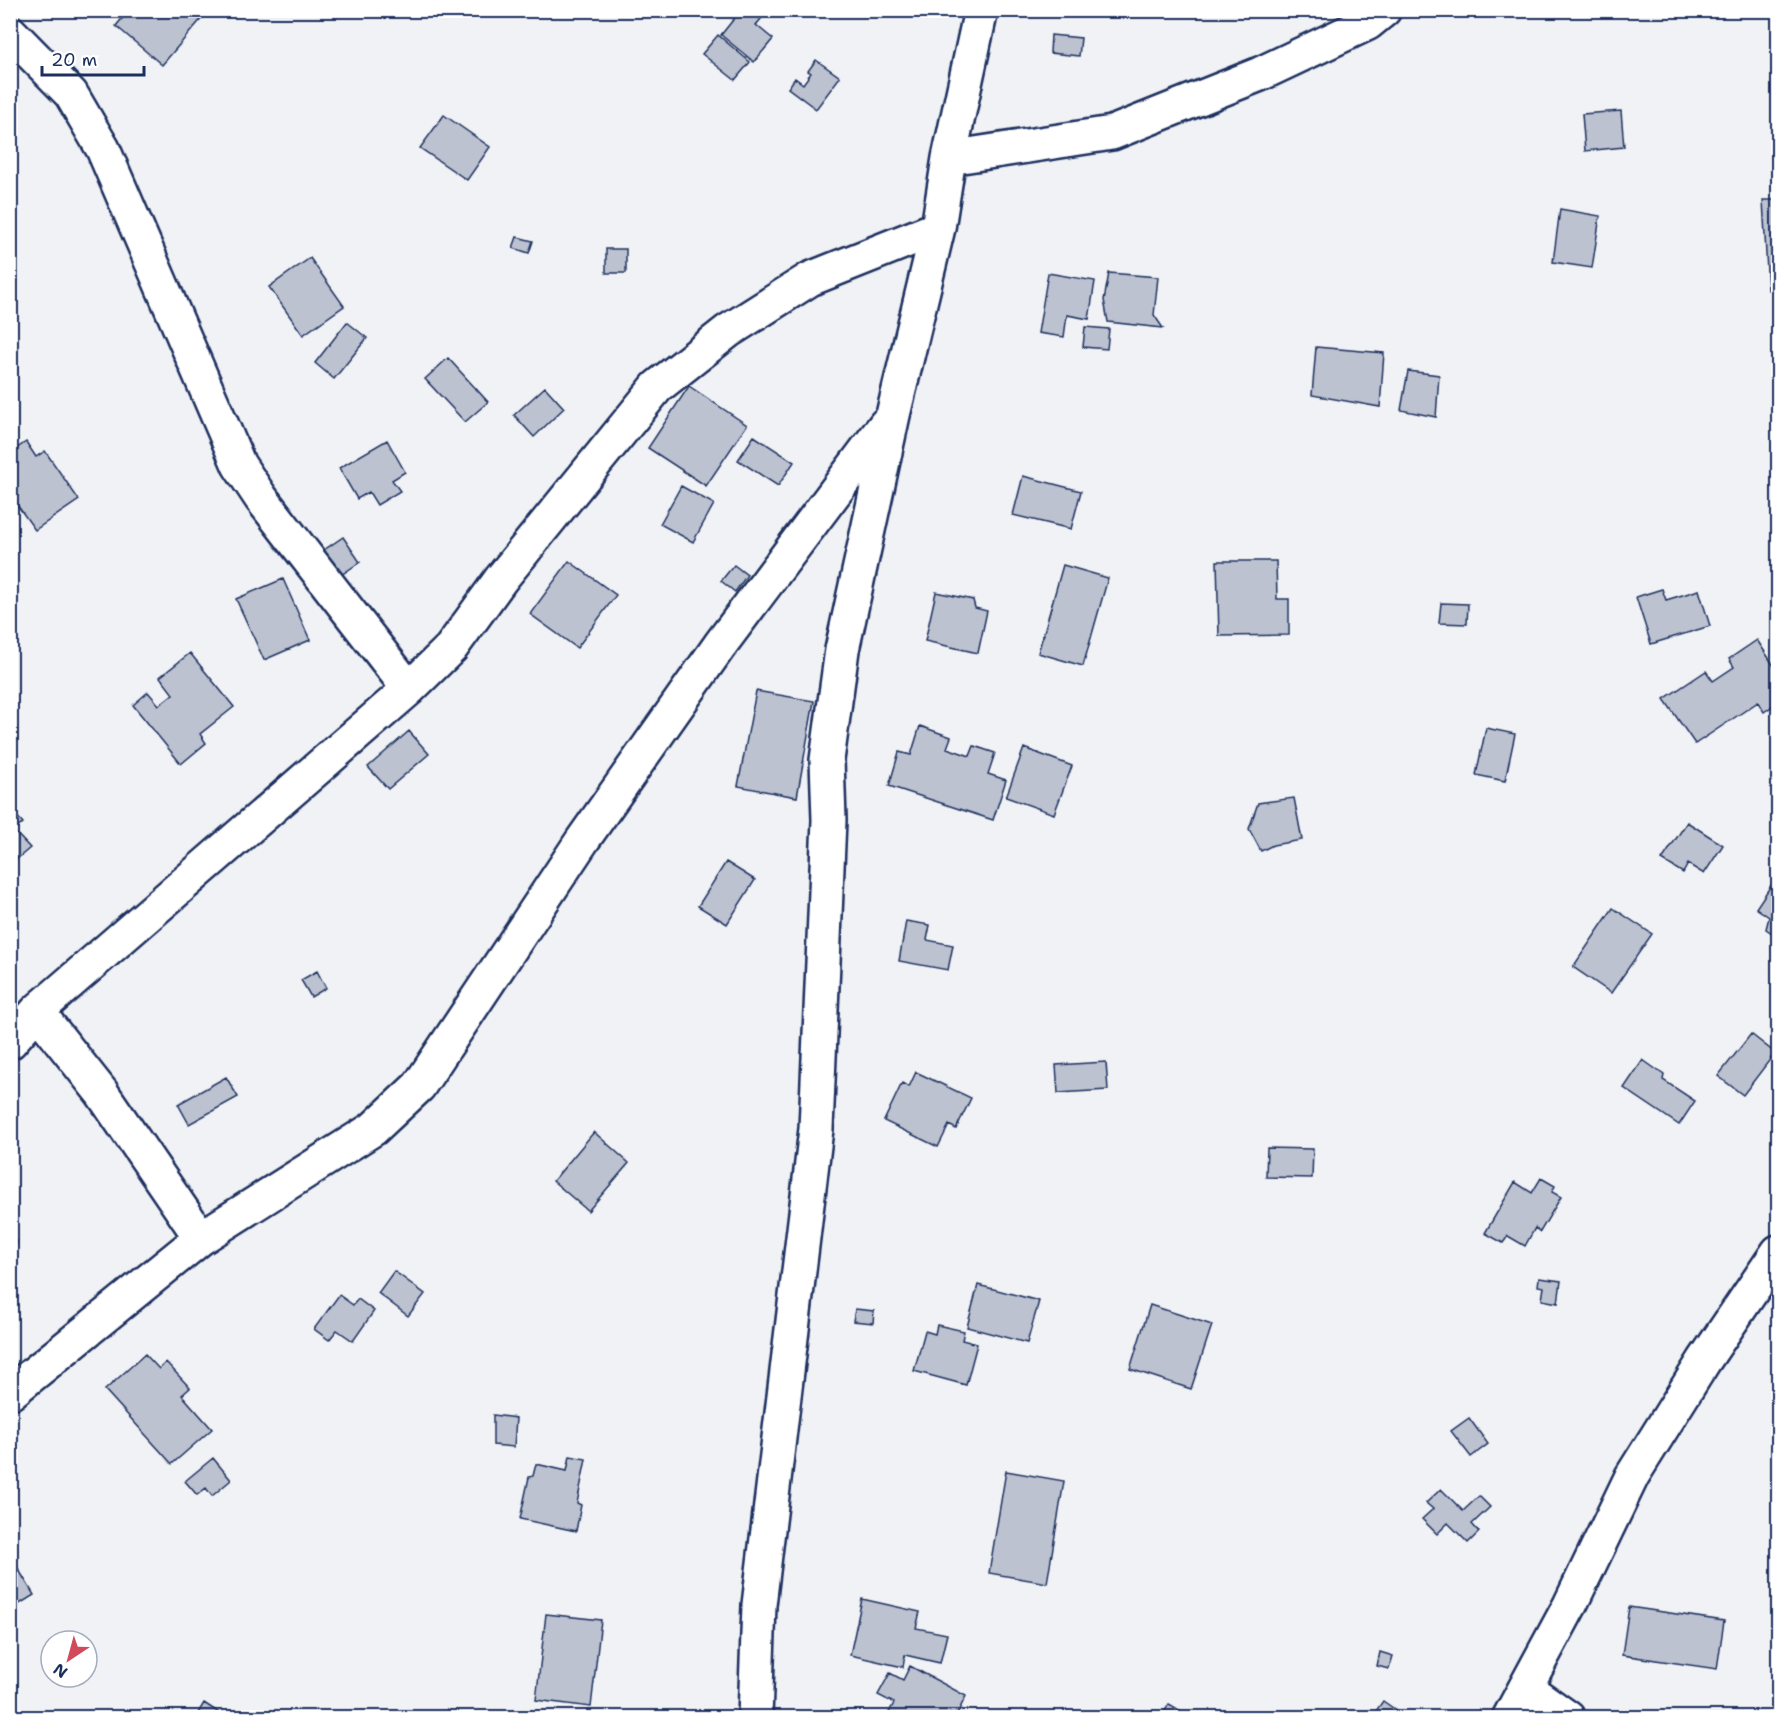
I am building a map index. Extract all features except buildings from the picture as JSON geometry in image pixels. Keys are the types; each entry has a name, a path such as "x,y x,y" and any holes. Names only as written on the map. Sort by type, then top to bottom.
{"street":[{"path":"755,1718 759,1605 816,1130 829,820 827,760 842,650 893,415 938,228 981,10"},
{"path":"950,158 1112,133 1260,74 1368,23 1384,10"},
{"path":"10,32 71,94 103,149 239,465 261,498 409,689"},
{"path":"10,1042 37,1011 409,689 451,648 501,579 657,387 728,331 810,279 938,228"},
{"path":"10,1393 201,1238 373,1129 419,1086 582,841 720,645 893,415"},
{"path":"37,1011 102,1093 201,1238"},
{"path":"1509,1718 1570,1605 1632,1476 1704,1361 1779,1252"},
{"path":"1526,1688 1568,1718"}]}
